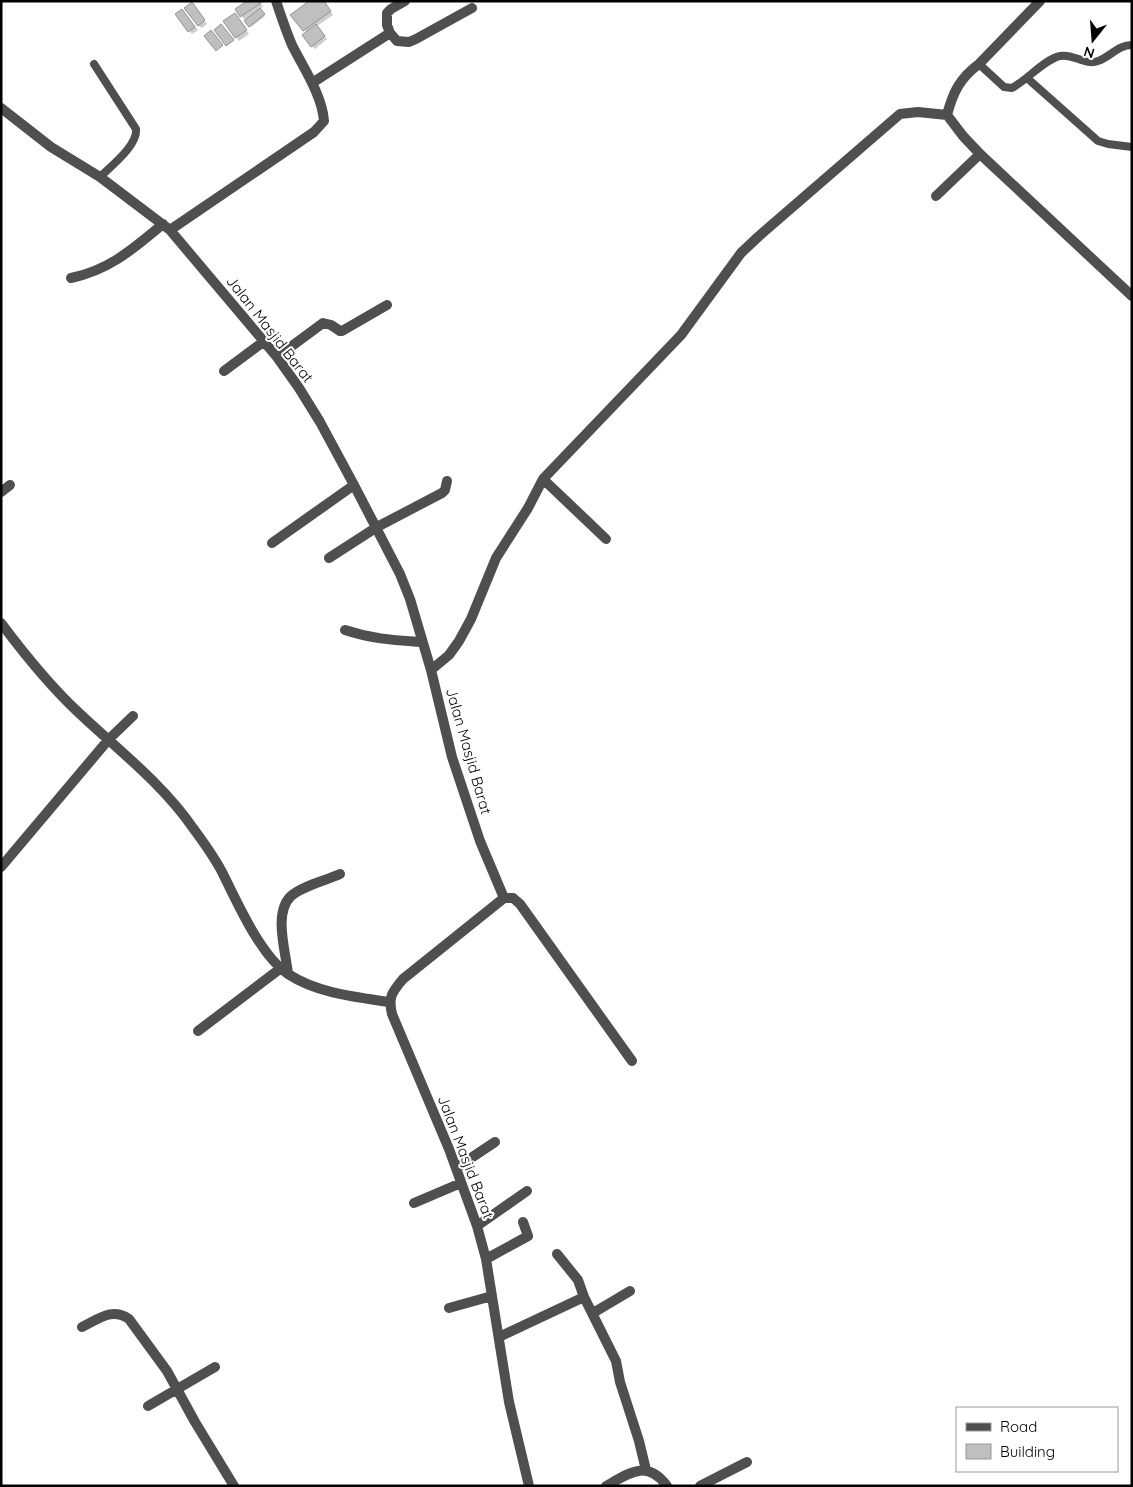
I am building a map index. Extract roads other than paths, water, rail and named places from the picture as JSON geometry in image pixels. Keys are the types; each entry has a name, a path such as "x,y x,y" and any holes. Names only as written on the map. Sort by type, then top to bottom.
{"street":[{"path":"71,278 87,275 116,262 320,127 324,121 323,113 312,84 288,34 276,1"},
{"path":"405,1 387,14 386,25 397,41 409,42 472,8"},
{"path":"1035,3 979,64 970,70 954,91 948,110 963,136 980,154 1132,296"},
{"path":"312,84 390,33"},
{"name":"Jalan Masjid Barat","path":"2,110 34,135 100,177 167,227 277,357 299,388 320,422 377,527 400,574 410,599 431,670 452,757 480,841 504,898"},
{"path":"431,670 449,655 459,641 471,619 496,558 528,508 543,479 681,335 741,253 900,114 948,110"},
{"path":"936,196 980,154"},
{"path":"277,357 324,323 328,323 342,331 387,305"},
{"path":"224,371 263,342"},
{"path":"543,479 606,539"},
{"path":"329,558 377,527 442,493 445,490 447,481"},
{"path":"1,492 10,485"},
{"path":"272,543 354,485"},
{"path":"1,623 50,685 109,739 179,808 223,874 234,900 266,951 284,971 312,985 338,993 389,1002 403,979 504,898 513,898 520,904 632,1061"},
{"path":"345,630 364,637 422,642"},
{"path":"1,867 109,739 133,716"},
{"path":"284,971 281,922 282,912 286,904 291,896 301,890 340,874"},
{"path":"198,1031 284,971"},
{"name":"Jalan Masjid Barat","path":"389,1002 456,1168 477,1226 486,1259 509,1402 529,1486"},
{"path":"456,1168 495,1142"},
{"path":"414,1203 461,1183"},
{"path":"477,1226 527,1191"},
{"path":"486,1259 528,1236 523,1222"},
{"path":"558,1254 578,1280 616,1361 620,1382 639,1441 646,1470"},
{"path":"593,1313 630,1290"},
{"path":"449,1308 492,1296"},
{"path":"499,1337 584,1296"},
{"path":"82,1327 113,1312 122,1313 129,1319 167,1371 199,1429 234,1486"},
{"path":"148,1406 215,1367"},
{"path":"700,1486 747,1462"},
{"path":"606,1486 637,1470 646,1470 662,1479 667,1486"}],"lane":[{"path":"979,64 1004,87 1012,88 1059,56 1071,56 1087,62 1096,62 1126,45 1132,45"},
{"path":"94,64 136,129 132,145 100,177"},
{"path":"1028,78 1098,140 1108,144 1132,147"}]}
